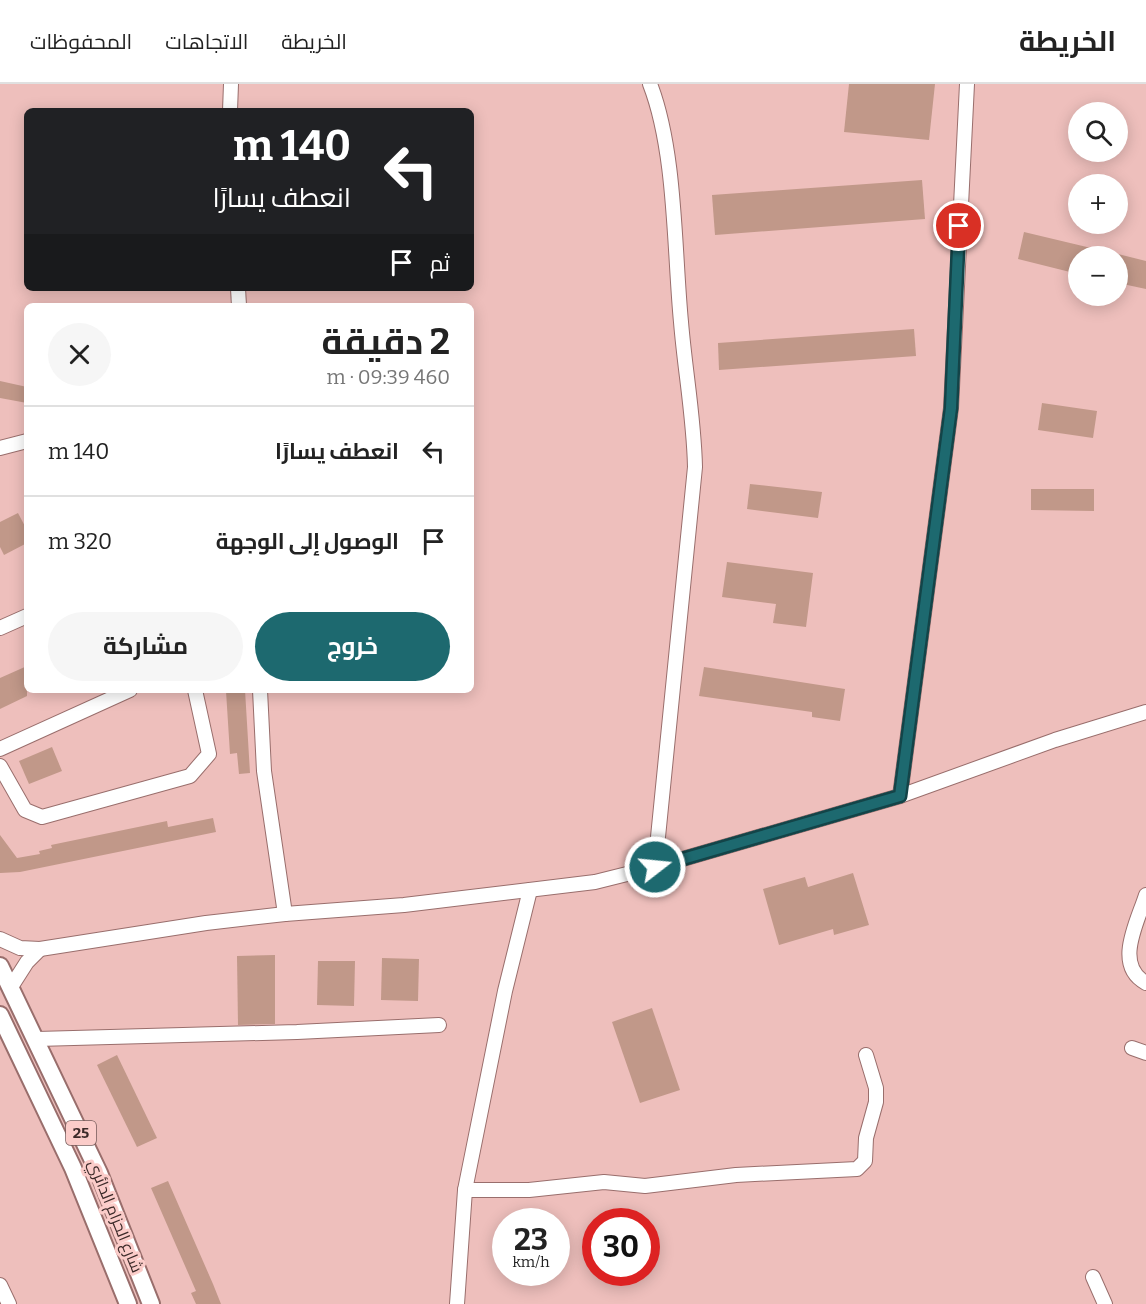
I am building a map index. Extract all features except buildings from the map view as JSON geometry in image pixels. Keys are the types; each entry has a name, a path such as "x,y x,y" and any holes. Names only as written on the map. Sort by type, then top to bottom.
{"main road":[{"name":"شارع الحزام الدائري","path":"0,966 37,1039 99,1173 151,1304"},
{"name":"شارع الحزام الدائري","path":"0,1015 73,1168 128,1304"}],"street":[{"path":"230,108 231,84"},
{"path":"650,84 664,131 681,324 692,402 695,467 655,867"},
{"path":"900,796 951,408 967,84"},
{"path":"0,447 24,442"},
{"path":"0,628 24,617"},
{"path":"0,749 123,693"},
{"path":"0,768 25,810 42,817 189,776 209,754 196,693"},
{"path":"260,693 264,771 285,914"},
{"path":"0,939 20,948 40,949 285,914 404,905 595,882 655,867 900,796 1055,740 1146,712"},
{"path":"457,1304 465,1190 501,1014 530,890"},
{"path":"1146,895 1128,954 1134,974 1146,983"},
{"path":"11,987 27,962 40,949"},
{"path":"37,1039 297,1032 439,1024"},
{"path":"1132,1048 1146,1053"},
{"path":"465,1190 529,1190 604,1182 645,1186 736,1175 857,1169 865,1161 866,1138 876,1102 876,1088 866,1055"},
{"path":"1093,1277 1105,1304"},
{"path":"0,1285 9,1304"}],"route":[{"path":"655,867 900,796 951,408 959,226"}]}
